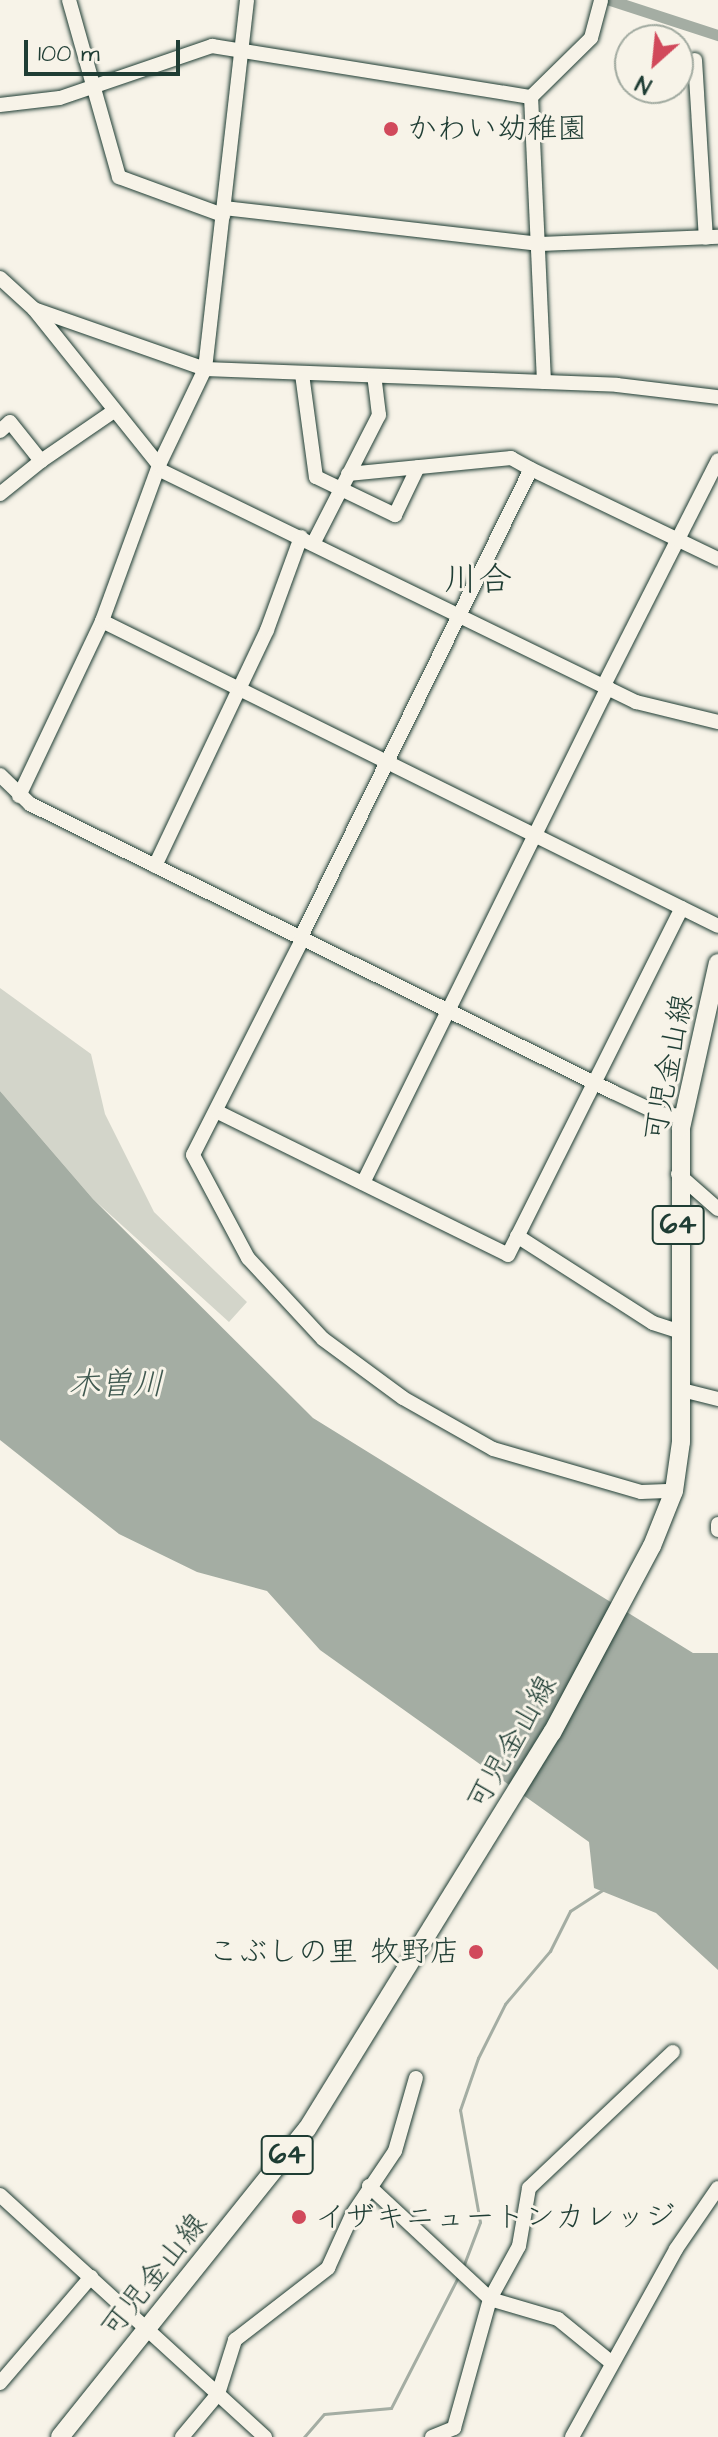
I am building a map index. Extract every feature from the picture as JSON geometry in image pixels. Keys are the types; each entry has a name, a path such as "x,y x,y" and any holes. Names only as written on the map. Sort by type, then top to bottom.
{"main road":[{"name":"可児金山線","path":"60,2437 307,2129 482,1850 624,1604 674,1491 682,1390 678,1174 684,1116 718,963"}],"street":[{"path":"69,0 89,87 119,177 224,212 540,244 712,237 695,60"},
{"path":"19,796 102,621 159,467 205,369 247,0"},
{"path":"544,382 531,97 591,38 600,4"},
{"path":"0,105 89,87 198,48 531,97"},
{"path":"0,278 34,309 159,467 606,686 662,711 718,722"},
{"path":"34,309 205,369 544,382 718,397"},
{"path":"302,374 316,477 395,515 418,467"},
{"path":"155,866 307,541 341,489 379,415 374,377"},
{"path":"0,494 41,461 114,411"},
{"path":"0,431 10,422 41,461"},
{"path":"348,474 511,458 718,559"},
{"path":"363,1183 718,460"},
{"path":"531,469 386,761 218,1112 193,1155 248,1258 323,1339 403,1398 493,1449 641,1492 674,1491"},
{"path":"102,621 718,926"},
{"path":"0,775 19,796 155,866 660,1114 684,1116"},
{"path":"218,1112 508,1255 682,908"},
{"path":"678,1174 718,1209"},
{"path":"517,1236 653,1323 680,1332"},
{"path":"682,1390 718,1399"},
{"path":"432,2437 454,2428 490,2299 519,2246 529,2188 673,2052"},
{"path":"182,2437 218,2394 235,2340 328,2268 369,2186 395,2151 416,2078"},
{"path":"369,2186 490,2299 558,2319 612,2363"},
{"path":"572,2437 612,2363 718,2188"},
{"path":"0,2195 265,2437"},
{"path":"0,2383 91,2277"}],"shaded area":[{"path":"0,988 91,1054 105,1114 154,1212 247,1302 229,1322 93,1199 0,1091"}],"water":[{"name":"木曽川","path":"0,1091 93,1199 313,1418 693,1653 718,1653 718,1970 656,1913 594,1888 589,1842 320,1650 267,1591 197,1572 119,1534 0,1440"}],"waterway":[{"path":"610,0 718,35"},
{"path":"463,2267 480,2222 460,2110 478,2058 505,2004 550,1951 570,1911 604,1889"},
{"path":"304,2437 324,2414 391,2408 458,2277"}],"place":[{"name":"かわい幼稚園","path":"391,129"},
{"name":"こぶしの里 牧野店","path":"476,1952"},
{"name":"イザキニュートンカレッジ","path":"299,2217"}],"district":[{"name":"川合","path":"478,581"}]}
